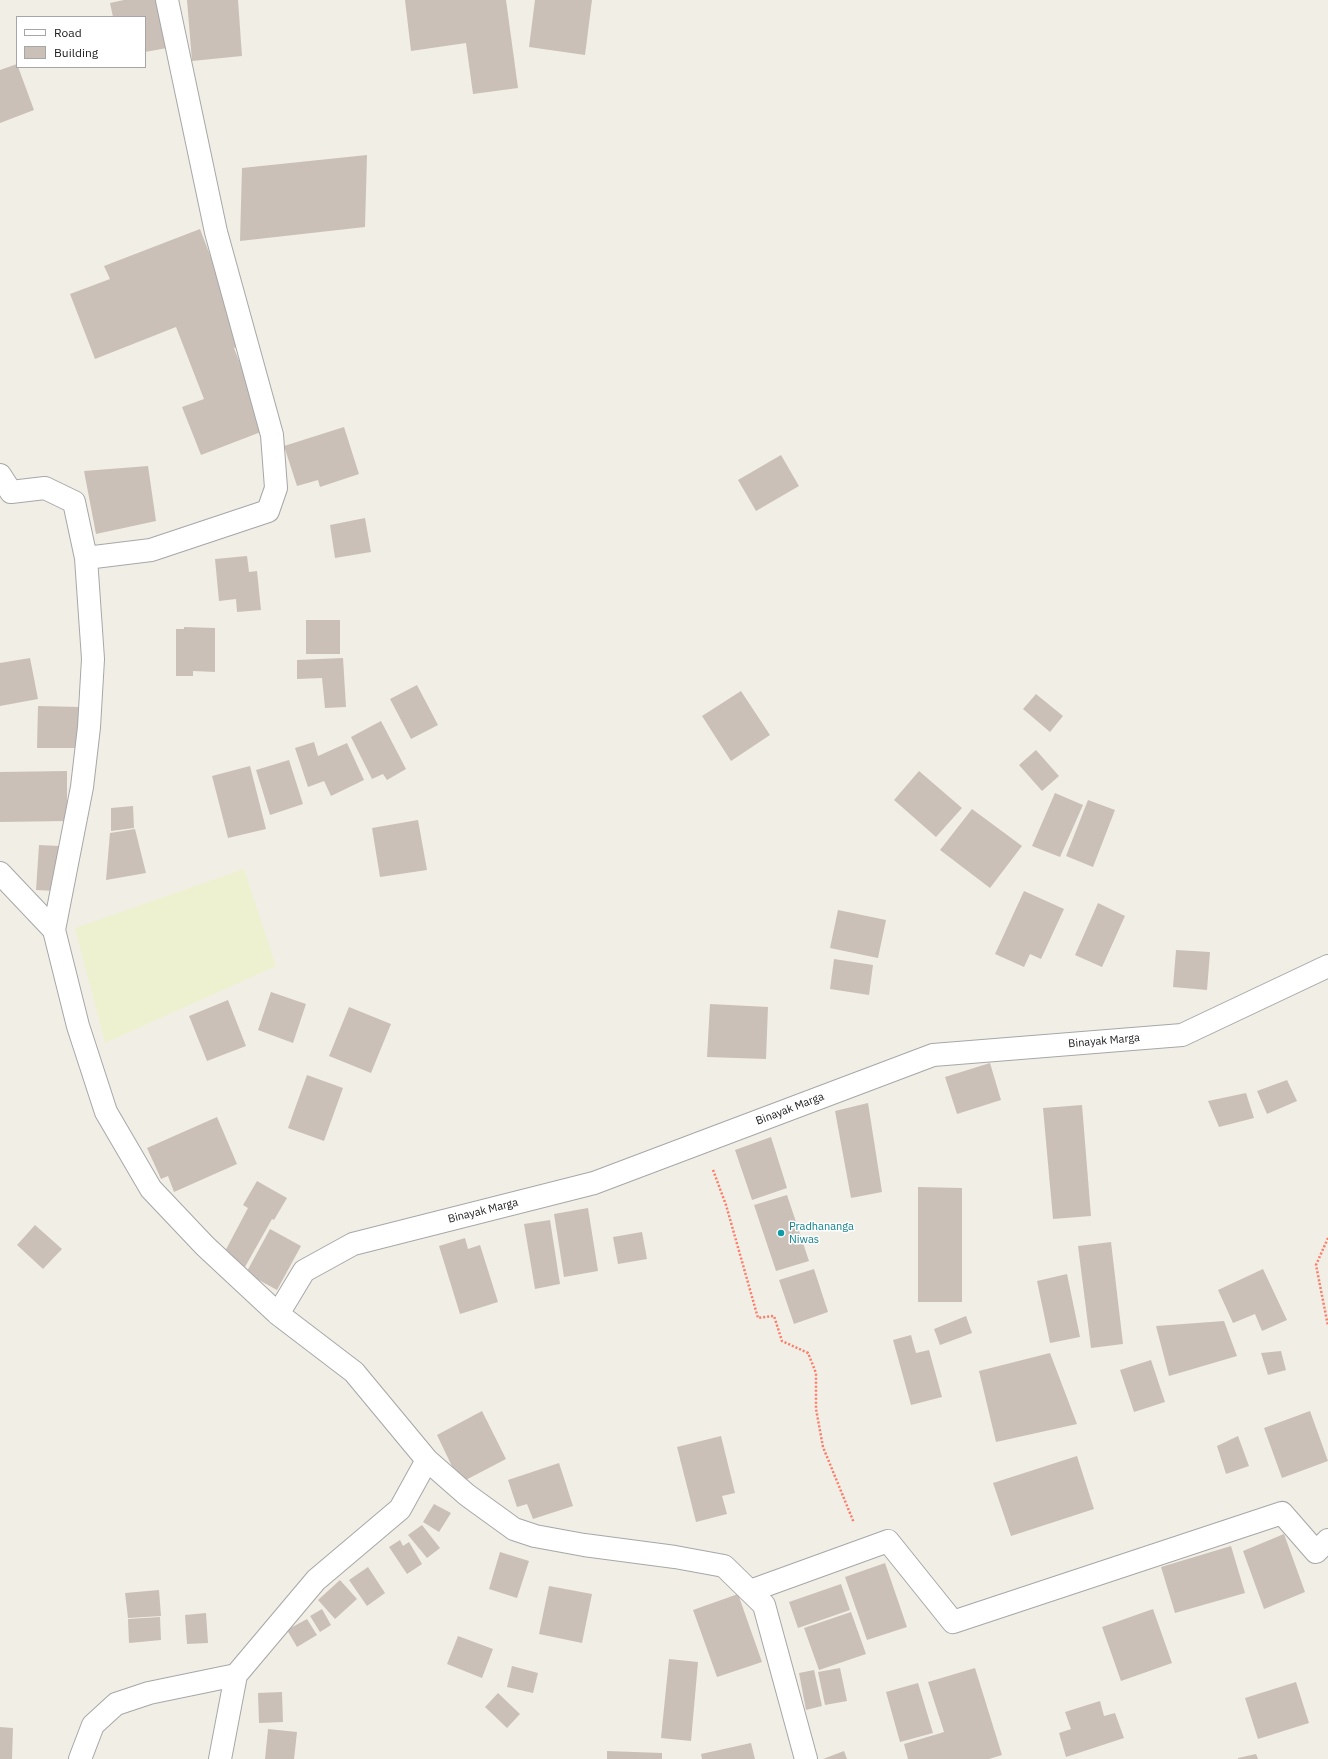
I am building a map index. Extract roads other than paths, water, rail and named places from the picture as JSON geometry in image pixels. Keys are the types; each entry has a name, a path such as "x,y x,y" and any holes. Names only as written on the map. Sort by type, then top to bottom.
{"street":[{"path":"86,558 151,550 268,511 276,488 272,435 216,232 167,0"},
{"path":"0,476 11,492 45,488 74,502 86,558 93,659 89,727 82,787 54,930 78,1026 110,1118 151,1189 205,1246 278,1314 354,1372 427,1460 468,1495 514,1529 535,1536 577,1544 675,1557 724,1566 764,1605 806,1759"},
{"path":"0,873 54,930"},
{"name":"Binayak Marga","path":"278,1314 304,1271 353,1244 594,1183 933,1055 1182,1035 1328,966"},
{"path":"220,1759 236,1675 316,1580 400,1509 427,1460"},
{"path":"750,1591 888,1541 952,1622 1282,1513 1316,1552 1328,1540"},
{"path":"80,1759 93,1725 116,1704 149,1693 236,1675"}],"place":[{"name":"Pradhananga Niwas","path":"781,1233"}]}
